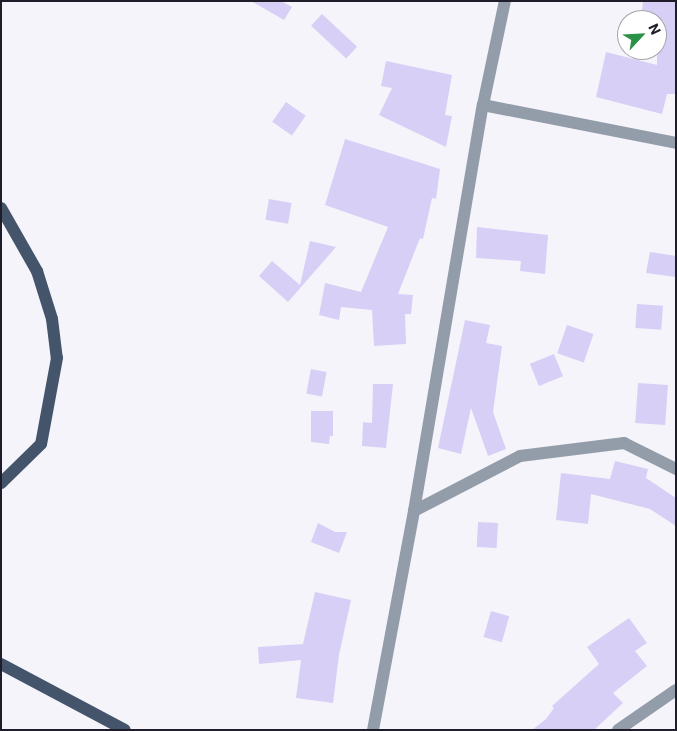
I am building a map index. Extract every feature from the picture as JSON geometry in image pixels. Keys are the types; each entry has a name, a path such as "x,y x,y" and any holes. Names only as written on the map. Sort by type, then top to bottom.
{"main road":[{"path":"1,208 37,271 52,319 57,358 40,444 1,483"},
{"path":"1,664 125,730"}],"street":[{"path":"373,730 414,511 483,105 505,1"},
{"path":"483,105 676,143"},
{"path":"414,511 520,456 624,442 676,469"},
{"path":"618,730 676,690"}],"building":[{"path":"251,1 281,1 292,7 284,20"},
{"path":"643,1 676,1 676,94 667,94 662,114 596,97 606,52 617,55 617,60 637,60 657,65 657,60 667,60 667,10 642,10"},
{"path":"322,14 357,47 346,58 311,26"},
{"path":"386,61 452,75 445,115 452,116 446,147 379,115 392,88 381,86"},
{"path":"286,102 306,116 292,135 272,122"},
{"path":"345,139 440,169 436,199 432,198 423,239 420,238 398,294 413,295 411,314 405,314 406,344 374,346 372,310 341,307 339,320 319,315 325,283 361,292 388,227 325,205"},
{"path":"269,199 292,203 288,224 265,220"},
{"path":"477,227 548,235 545,274 520,271 521,261 476,258"},
{"path":"310,241 336,247 288,302 259,276 272,261 300,285"},
{"path":"650,252 676,256 676,277 646,273"},
{"path":"637,304 663,306 661,330 635,328"},
{"path":"465,320 490,325 486,343 502,346 493,412 506,449 488,456 471,408 461,454 438,448"},
{"path":"567,325 593,334 584,362 557,353"},
{"path":"554,354 563,376 539,386 530,364"},
{"path":"311,369 327,372 322,397 306,394"},
{"path":"638,383 668,385 665,425 635,423"},
{"path":"373,384 393,384 386,448 362,446 363,422 372,423"},
{"path":"311,411 333,411 333,436 330,436 329,444 311,442"},
{"path":"615,461 648,469 646,478 676,498 676,526 650,509 591,494 588,524 556,520 561,473 610,479"},
{"path":"478,522 498,523 497,548 477,547"},
{"path":"318,523 335,532 347,532 339,553 311,542"},
{"path":"315,592 351,600 339,655 333,703 296,698 301,660 259,664 258,647 303,644"},
{"path":"491,611 509,616 502,642 484,637"},
{"path":"629,618 647,643 635,651 647,666 613,693 623,703 594,730 532,730 546,719 554,708 552,706 599,664 587,647"}]}
